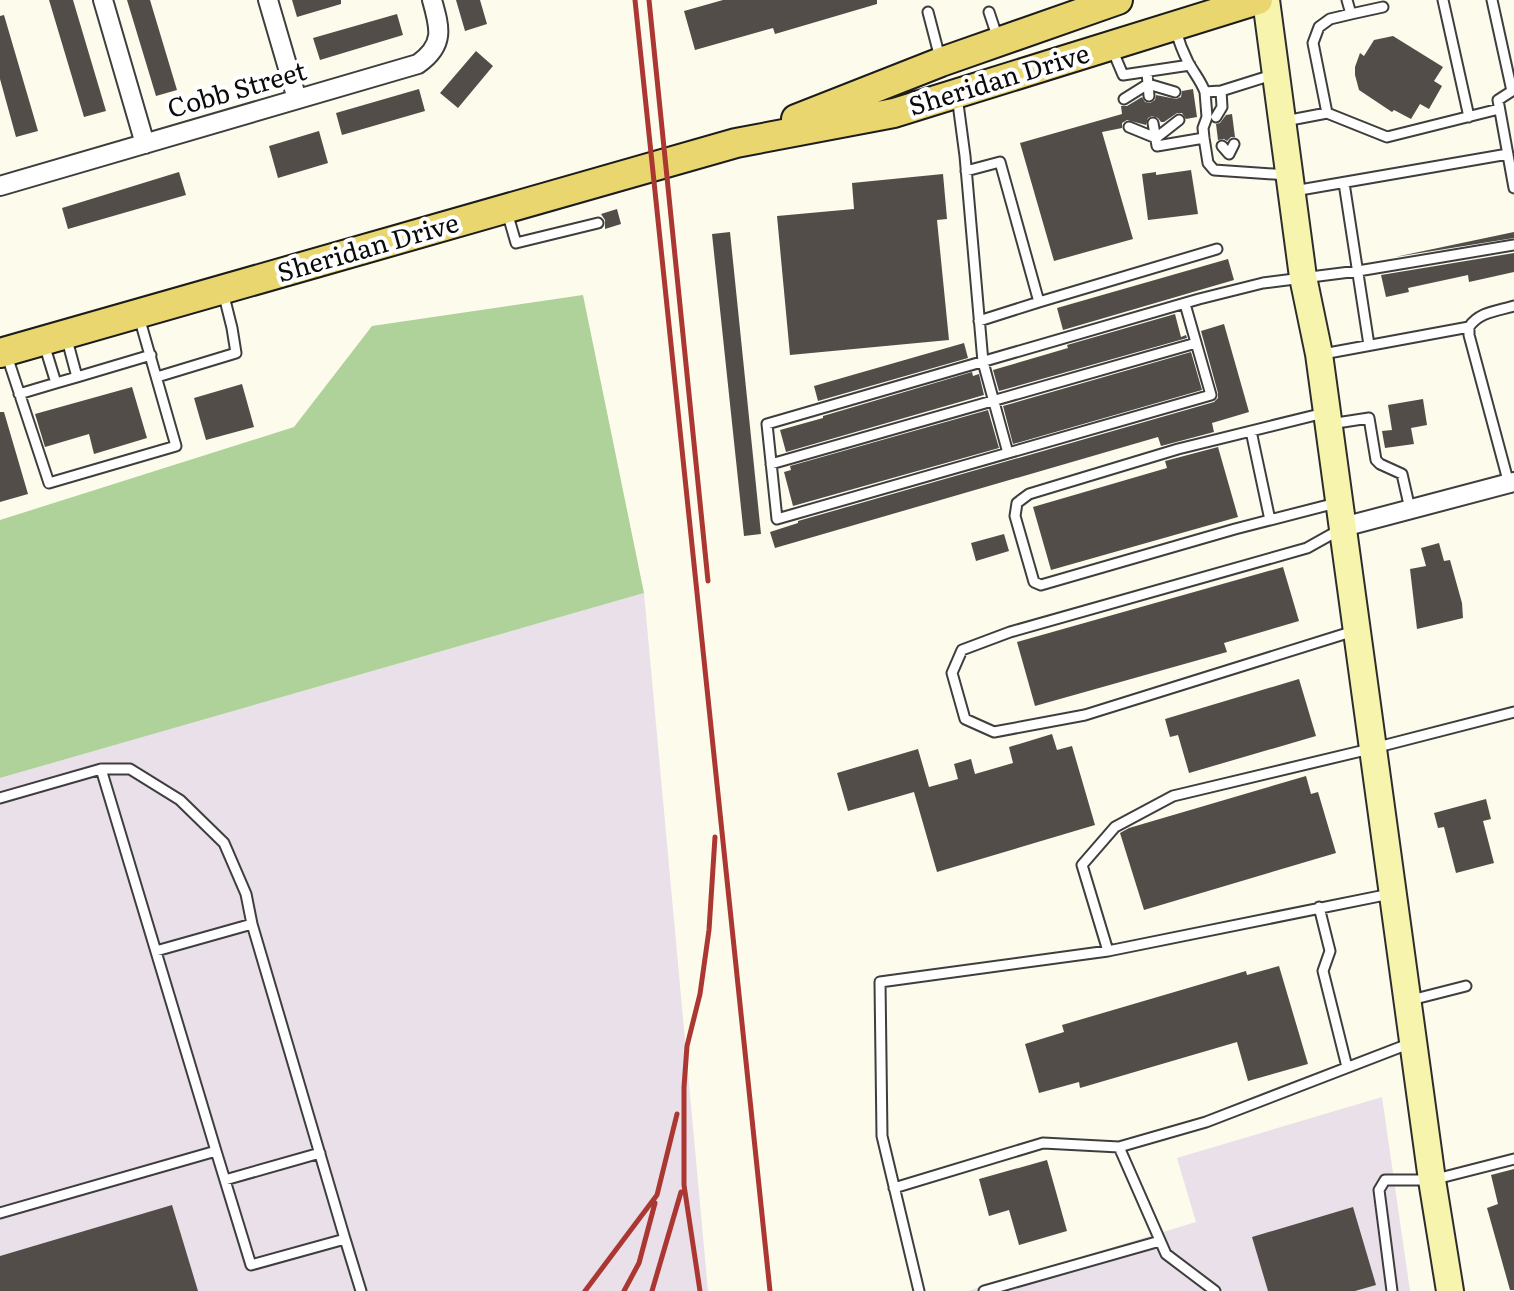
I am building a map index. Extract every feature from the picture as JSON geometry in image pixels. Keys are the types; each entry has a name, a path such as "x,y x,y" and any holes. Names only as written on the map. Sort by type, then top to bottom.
{"main road":[{"name":"Sheridan Drive","path":"3,352 736,143 894,113 1258,0"},
{"path":"1266,0 1303,277 1319,354 1342,515 1432,1180 1450,1291"},
{"name":"Sheridan Drive","path":"736,143 998,41 1071,8 1111,1"}],"street":[{"path":"103,0 145,144"},
{"path":"268,0 297,99"},
{"name":"Cobb Street","path":"0,186 418,64 429,57 439,36 439,23 432,0"},
{"path":"1342,515 1410,509 1511,483"}],"lane":[{"path":"1347,0 1351,14"},
{"path":"1443,0 1469,117"},
{"path":"1492,0 1512,91 1498,100 1514,188"},
{"path":"1327,113 1313,43 1319,27 1330,19 1383,7"},
{"path":"928,12 941,62"},
{"path":"989,12 998,41"},
{"path":"1174,27 1205,92 1207,117 1203,128 1204,138 1208,163 1214,170 1290,184 1344,183 1508,154"},
{"path":"1111,45 1123,75 1190,65"},
{"path":"1147,73 1149,96"},
{"path":"1205,92 1221,91 1275,74"},
{"path":"1124,99 1148,84 1175,92"},
{"path":"1216,117 1226,111 1221,91"},
{"path":"956,93 983,362 1008,453"},
{"path":"1282,122 1327,113 1387,137 1499,109"},
{"path":"1156,138 1179,120"},
{"path":"1153,123 1157,146 1204,138"},
{"path":"1129,127 1156,138"},
{"path":"1228,148 1233,172"},
{"path":"966,171 1000,162 1039,302"},
{"path":"1344,183 1369,345"},
{"path":"506,209 516,243 598,223"},
{"path":"1185,304 1211,395 777,519 767,424 1185,304 1263,283 1514,245"},
{"path":"979,321 1217,249"},
{"path":"157,377 236,353 222,290"},
{"path":"1511,483 1469,327 1481,315 1514,306"},
{"path":"3,352 49,483 176,446 138,314"},
{"path":"1319,354 1469,327"},
{"path":"54,338 77,377"},
{"path":"54,338 56,383"},
{"path":"771,464 1196,343"},
{"path":"19,394 151,355"},
{"path":"1342,515 1270,520 1041,585 1034,582 1015,516 1017,503 1029,494 1178,449 1251,431 1328,418 1369,418 1376,460 1402,474 1410,509"},
{"path":"1251,431 1270,520"},
{"path":"1342,515 1307,548 1010,632 962,650 952,673 965,719 994,732 1085,715 1358,630"},
{"path":"1108,951 1082,865 1115,827 1173,796 1514,712"},
{"path":"0,798 101,769 130,769 180,800 224,843 246,894 252,924 361,1291"},
{"path":"101,769 251,1265 345,1239"},
{"path":"919,1291 882,1136 880,982 1108,951 1394,893"},
{"path":"1319,907 1330,951 1323,971 1347,1067"},
{"path":"156,951 252,924"},
{"path":"1408,1001 1466,986"},
{"path":"894,1188 1043,1143 1119,1147 1206,1122 1413,1042"},
{"path":"1119,1147 1166,1254 1215,1291"},
{"path":"0,1213 216,1151"},
{"path":"225,1180 320,1153"},
{"path":"1392,1291 1379,1190 1385,1180 1432,1180 1514,1159"},
{"path":"984,1291 1160,1241"}],"shaded area":[{"path":"644,593 708,1291 0,1291 0,778"},
{"path":"1382,1097 1410,1291 968,1291 1196,1222 1177,1158"}],"green space":[{"path":"583,295 644,593 0,778 0,520 294,427 372,326"}],"building":[{"path":"49,0 73,0 106,111 84,117"},
{"path":"127,0 150,0 177,90 156,96"},
{"path":"292,0 341,0 341,4 297,17"},
{"path":"456,0 480,0 487,24 465,31"},
{"path":"723,0 877,0 877,4 775,34 773,28 695,50 684,11"},
{"path":"397,14 403,35 320,60 313,38"},
{"path":"4,15 38,131 16,137 0,79 0,16"},
{"path":"1393,36 1443,67 1434,81 1442,86 1429,109 1420,104 1411,119 1394,110 1392,112 1359,90 1355,75 1360,53 1364,56 1374,40"},
{"path":"476,51 493,66 458,108 440,93"},
{"path":"419,89 425,111 342,135 336,113"},
{"path":"1193,89 1197,117 1186,119 1182,113 1177,113 1161,122 1152,116 1146,125 1127,120 1122,123 1122,128 1102,132 1133,239 1054,261 1020,143 1122,114 1121,106 1142,97 1150,103 1156,95 1176,99 1181,97 1182,91"},
{"path":"1232,114 1235,137 1227,141 1218,140 1216,124"},
{"path":"319,131 328,163 278,178 269,146"},
{"path":"1191,170 1198,214 1148,220 1142,174"},
{"path":"179,172 186,195 68,229 62,208"},
{"path":"943,174 947,219 937,220 949,340 790,355 777,216 854,209 852,183"},
{"path":"617,209 621,224 605,229 601,214"},
{"path":"730,232 761,534 744,536 712,234"},
{"path":"1514,232 1514,238 1395,257"},
{"path":"1514,253 1514,272 1469,282 1468,275 1408,288 1409,292 1386,297 1381,275"},
{"path":"1228,259 1234,280 1063,330 1057,308"},
{"path":"1175,314 1181,337 1186,335 1187,338 999,391 993,370"},
{"path":"1224,324 1249,412 1212,423 1214,432 1161,446 1158,437 775,548 770,532 798,521 1214,402 1218,393 1201,331"},
{"path":"964,343 968,358 818,401 814,386"},
{"path":"1191,352 1202,390 1013,444 1003,406"},
{"path":"972,372 973,376 979,374 984,395 786,452 780,430"},
{"path":"242,384 254,427 206,440 194,398"},
{"path":"132,387 147,438 94,454 89,434 45,447 35,414"},
{"path":"1423,399 1427,425 1411,428 1414,444 1385,448 1382,431 1392,430 1388,405"},
{"path":"988,410 999,448 793,506 784,472 791,470 790,466"},
{"path":"0,412 4,412 28,494 0,502"},
{"path":"1218,447 1238,517 1051,570 1033,507 1167,468 1165,461"},
{"path":"1004,534 1009,551 976,561 971,543"},
{"path":"1439,543 1444,561 1450,560 1463,618 1417,629 1410,569 1426,566 1421,548"},
{"path":"1283,567 1299,621 1224,643 1227,652 1035,706 1017,642"},
{"path":"1299,679 1316,736 1189,773 1178,735 1170,737 1165,719"},
{"path":"1052,734 1057,750 1072,746 1095,825 937,872 914,792 848,811 837,773 918,749 929,787 958,779 954,764 971,759 975,774 1013,763 1009,747"},
{"path":"1306,776 1311,794 1318,792 1336,853 1144,910 1120,833"},
{"path":"1486,799 1491,819 1483,821 1494,863 1456,873 1444,827 1438,828 1434,813"},
{"path":"1279,966 1308,1064 1248,1081 1237,1042 1080,1088 1079,1082 1039,1093 1025,1044 1064,1032 1062,1025 1246,971 1247,975"},
{"path":"1047,1160 1067,1231 1019,1245 1009,1210 989,1216 979,1179"},
{"path":"1514,1169 1514,1290 1510,1290 1487,1208 1498,1204 1491,1175"},
{"path":"172,1205 198,1291 0,1291 0,1256"},
{"path":"1353,1207 1376,1285 1355,1291 1268,1291 1252,1237"}],"railway":[{"path":"635,0 770,1291"},
{"path":"649,0 708,581"},
{"path":"700,1291 684,1185 684,1087 687,1046 700,994 709,930 715,837"},
{"path":"585,1291 657,1195 677,1114"},
{"path":"652,1291 681,1192"},
{"path":"624,1291 639,1263 655,1203"}]}
